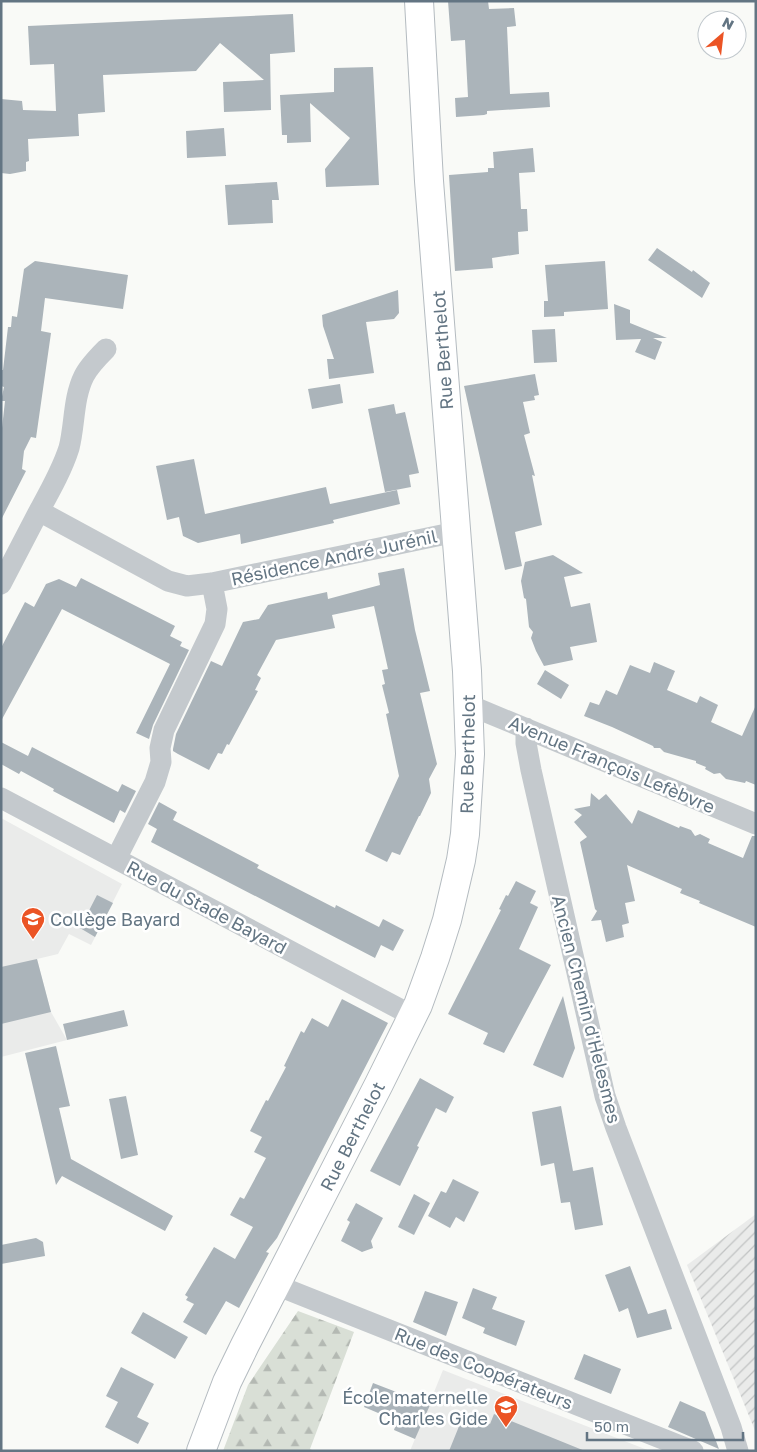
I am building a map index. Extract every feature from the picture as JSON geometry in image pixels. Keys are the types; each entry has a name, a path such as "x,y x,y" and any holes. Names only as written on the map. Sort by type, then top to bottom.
{"street":[{"name":"Rue Berthelot","path":"201,1451 232,1373 413,1016 441,940 461,860 470,774 468,705 429,181 418,1"},
{"path":"1,584 60,471 68,449 80,387 84,376 106,349"},
{"name":"Résidence André Jurénil","path":"39,511 168,581 187,586 212,583 456,532"},
{"name":"Résidence André Jurénil","path":"116,859 155,782 161,762 160,748 164,730 215,624 216,609 212,583"},
{"name":"Avenue François Lefèbvre","path":"468,705 756,824"},
{"name":"Ancien Chemin d'Helesmes","path":"526,728 526,743 531,770 610,1112 731,1427 738,1451"},
{"name":"Rue du Stade Bayard","path":"1,798 413,1016"},
{"name":"Rue des Coopérateurs","path":"276,1285 693,1451"}],"shaded area":[{"name":"Collège Bayard","path":"1,818 122,884 91,945 69,934 58,954 37,959 51,1012 67,1040 1,1057"},
{"path":"756,1214 756,1433 687,1265"},
{"name":"École maternelle Charles Gide","path":"443,1370 650,1451 410,1451"}],"green space":[{"path":"298,1311 354,1332 310,1449 314,1451 223,1451 248,1385"}],"building":[{"path":"448,1 488,1 489,9 514,8 516,26 507,27 510,94 549,92 550,107 487,111 487,114 484,115 456,117 455,98 468,97 465,40 451,41"},
{"path":"293,14 295,52 270,54 271,110 224,112 223,82 264,80 220,43 196,71 103,75 105,112 78,114 79,136 28,139 29,161 26,162 26,171 10,174 1,173 1,99 22,101 23,110 56,111 54,64 30,65 28,26"},
{"path":"373,67 379,185 326,187 325,169 350,138 310,103 311,142 287,143 287,135 282,135 280,95 334,92 334,68"},
{"path":"224,128 226,156 187,158 186,131"},
{"path":"533,148 535,172 519,173 521,209 527,209 528,231 518,232 519,254 492,258 493,268 455,271 449,175 488,172 488,168 494,168 493,152"},
{"path":"277,182 279,200 272,200 273,223 228,225 225,185"},
{"path":"657,248 710,283 702,298 648,260"},
{"path":"35,261 128,275 123,309 45,298 41,331 51,333 36,438 31,437 24,451 22,469 26,471 1,520 1,437 5,401 1,401 4,387 1,386 1,370 3,370 8,327 11,327 12,316 17,317 24,269"},
{"path":"605,261 608,309 564,312 564,316 544,317 544,301 548,301 545,265"},
{"path":"398,290 399,313 394,319 366,322 374,373 329,379 327,359 334,359 323,326 322,315"},
{"path":"614,304 630,310 630,323 667,338 653,338 662,342 655,360 635,352 641,339 616,340"},
{"path":"555,329 557,362 534,363 532,330"},
{"path":"535,374 539,395 534,396 535,400 523,402 530,433 524,435 535,476 532,475 542,525 515,532 522,566 505,570 464,386"},
{"path":"340,384 343,403 312,409 308,389"},
{"path":"394,404 396,414 405,412 419,473 409,475 411,487 385,492 368,409"},
{"path":"194,459 205,514 326,487 330,504 397,490 400,504 333,520 334,523 241,544 240,534 198,543 183,536 179,517 167,520 156,466"},
{"path":"553,555 583,573 564,577 571,607 590,603 597,642 570,647 573,660 544,666 531,638 533,632 529,627 526,599 524,598 521,581 525,562"},
{"path":"404,568 415,630 430,691 420,693 437,764 429,779 431,793 400,855 392,852 387,862 365,851 399,776 386,714 389,713 382,685 385,684 382,670 388,669 374,606 332,615 335,628 276,640 257,675 261,678 255,690 258,691 229,745 227,744 222,754 218,753 209,770 173,751 176,734 211,661 222,666 243,622 259,619 268,605 327,592 328,599 380,585 378,573"},
{"path":"81,578 175,626 170,636 182,642 180,646 189,650 153,725 149,739 136,733 170,664 62,609 1,721 1,648 25,602 34,607 46,584 59,579 76,587"},
{"path":"654,662 675,671 667,690 697,703 700,696 718,705 711,722 742,736 756,705 756,785 746,781 745,783 726,779 720,773 714,774 705,769 706,767 696,763 696,761 664,752 660,748 654,748 612,727 584,716 590,702 599,705 606,690 617,695 630,665 650,673"},
{"path":"545,670 569,685 561,699 537,684"},
{"path":"1,742 28,756 32,747 118,792 122,784 136,791 125,813 120,810 114,823 53,791 54,789 21,771 19,774 1,764"},
{"path":"591,793 599,800 606,794 632,824 638,810 679,828 680,826 691,830 695,836 700,834 710,839 708,843 743,858 752,836 756,836 756,927 699,903 700,901 680,893 682,889 627,865 635,901 625,903 629,923 622,925 624,937 606,942 601,920 591,921 597,911 580,842 587,837 574,822 582,815 574,809 590,806"},
{"path":"159,802 177,812 173,820 259,865 257,868 335,908 336,905 379,927 383,919 404,930 393,951 381,945 375,958 151,842 157,829 148,824"},
{"path":"516,881 536,891 530,903 538,907 519,949 551,965 504,1053 483,1044 488,1033 448,1014 501,910 499,909 506,895 508,896"},
{"path":"97,895 113,903 95,937 80,928"},
{"path":"37,959 51,1012 1,1024 1,967"},
{"path":"563,996 575,1048 563,1078 533,1065"},
{"path":"342,999 388,1023 277,1238 266,1252 269,1253 239,1308 226,1301 206,1335 183,1322 194,1304 186,1300 188,1297 185,1295 214,1247 235,1259 253,1227 230,1215 240,1197 244,1199 266,1158 254,1152 262,1137 250,1131 286,1067 284,1066 301,1031 304,1033 312,1018 328,1027"},
{"path":"124,1010 128,1026 67,1040 63,1024"},
{"path":"56,1046 70,1106 59,1108 71,1159 173,1216 165,1231 62,1176 56,1185 25,1053"},
{"path":"420,1078 454,1097 446,1113 436,1108 400,1186 370,1171"},
{"path":"126,1096 138,1155 121,1159 109,1099"},
{"path":"561,1106 573,1171 593,1167 603,1225 575,1230 570,1202 561,1203 554,1163 541,1166 532,1112"},
{"path":"453,1179 479,1192 464,1222 456,1217 450,1228 428,1216 441,1191 446,1193"},
{"path":"414,1194 430,1203 414,1235 398,1227"},
{"path":"356,1203 383,1218 371,1241 373,1248 362,1252 341,1241 350,1222 347,1220"},
{"path":"36,1238 43,1242 45,1256 1,1264 1,1245"},
{"path":"630,1266 648,1314 666,1309 672,1329 637,1338 628,1308 619,1312 605,1275"},
{"path":"473,1288 497,1297 492,1309 525,1321 516,1346 483,1333 485,1328 462,1318"},
{"path":"425,1291 458,1302 446,1336 413,1322"},
{"path":"143,1312 188,1337 175,1359 131,1333"},
{"path":"584,1354 621,1369 611,1394 574,1379"},
{"path":"121,1367 154,1384 137,1417 149,1423 138,1444 105,1427 118,1402 106,1396"},
{"path":"373,1383 430,1405 415,1439 394,1430 397,1421 364,1407"},
{"path":"680,1401 705,1412 719,1449 668,1427"},
{"path":"464,1414 490,1424 494,1414 585,1451 449,1451"}],"place":[{"name":"Collège Bayard","path":"33,940"},
{"name":"École maternelle Charles Gide","path":"506,1428"}]}
